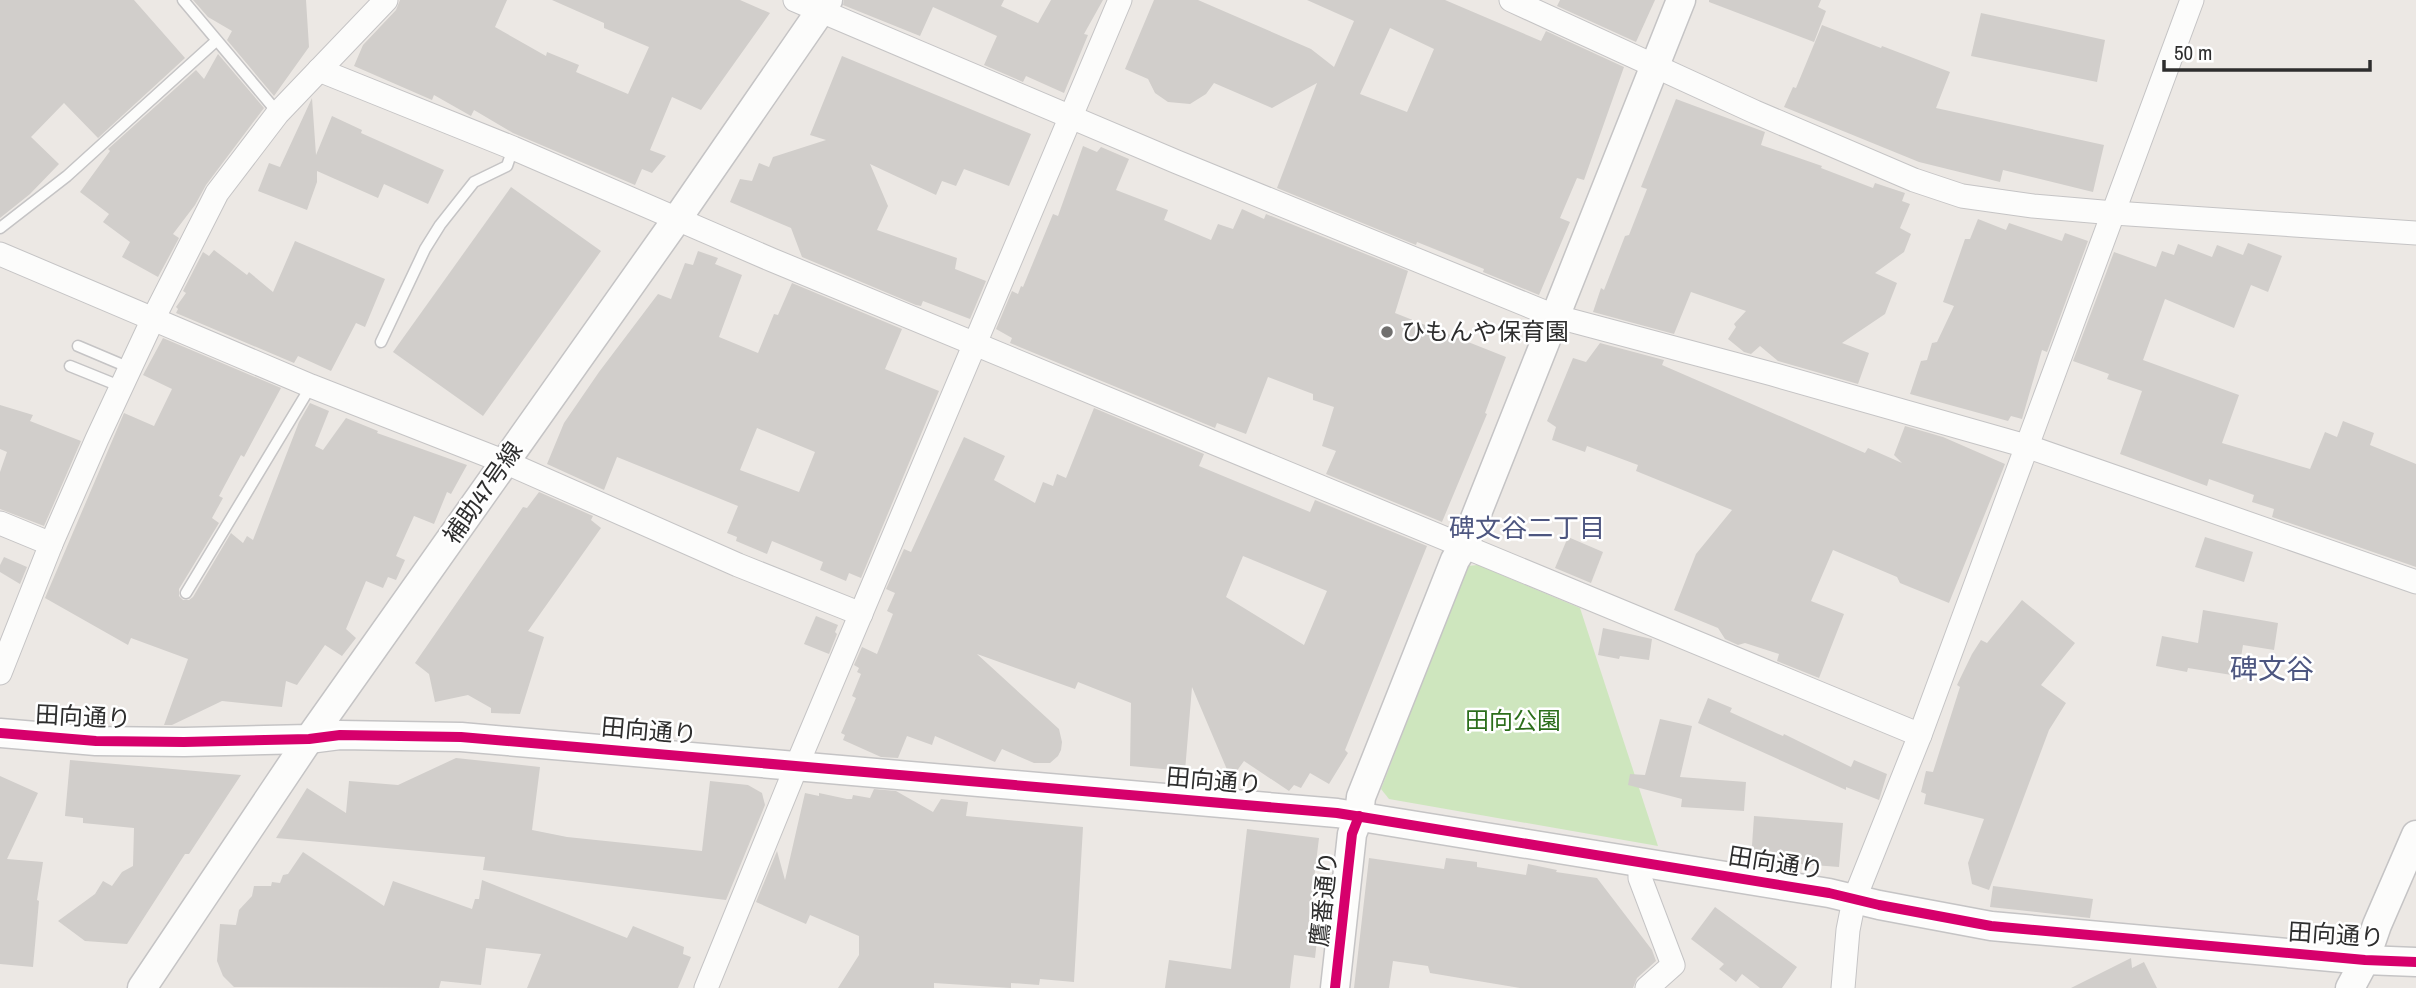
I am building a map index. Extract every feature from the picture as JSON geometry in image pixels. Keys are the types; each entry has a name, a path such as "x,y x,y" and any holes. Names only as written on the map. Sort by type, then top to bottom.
{"street":[{"path":"0,673 51,544 126,378 217,194 278,113 386,0"},
{"path":"706,988 797,765 1120,0"},
{"path":"1511,0 1755,112 1914,180 1950,192 2033,206 2416,233"},
{"name":"鷹番通り","path":"1335,988 1352,834 1359,816 1361,797 1681,0"},
{"path":"1843,988 1848,930 1854,900 1920,735 2192,0"},
{"path":"814,4 1071,117 1554,316 2025,446 2416,582"},
{"name":"補助47号線","path":"142,988 309,739 677,219 814,4"},
{"path":"319,70 513,148 1290,475 1920,735"},
{"path":"0,254 311,386 505,462 738,565 861,614"},
{"path":"0,523 51,544"},
{"name":"田向通り","path":"0,733 96,741 159,742 309,739 340,735 461,737 1359,816 1829,893 1992,926 2365,960 2416,961"},
{"path":"2350,988 2365,960 2416,835"},
{"path":"1640,863 1640,878 1673,965 1647,988"}],"lane":[{"path":"183,0 278,113"},
{"path":"0,228 67,176 216,41"},
{"path":"381,342 440,225 474,181 507,166 513,148"},
{"path":"78,346 126,378"},
{"path":"70,366 126,378"},
{"path":"186,593 311,386"}],"green space":[{"name":"田向公園","path":"1478,565 1580,608 1658,846 1389,799 1381,789 1467,566"}],"building":[{"path":"0,0 134,0 185,58 98,138 64,103 31,137 59,164 30,194 0,218"},
{"path":"193,0 306,0 309,47 274,96 227,40 232,31 208,17"},
{"path":"400,0 507,0 495,27 546,56 547,52 579,65 576,72 628,94 649,47 604,28 604,23 552,0 740,0 770,13 701,110 672,97 650,150 666,156 652,173 642,169 635,185 513,133 474,110 471,116 434,95 432,100 354,66 363,45 396,10"},
{"path":"844,0 1004,0 1001,6 1038,23 1051,0 1103,0 1084,34 1088,35 1064,93 1026,76 1023,82 984,65 997,36 933,7 920,36 843,5"},
{"path":"1154,0 1198,0 1311,49 1334,67 1354,21 1307,0 1445,0 1541,41 1546,31 1624,67 1584,180 1577,178 1560,218 1570,222 1539,295 1483,272 1484,269 1417,242 1416,245 1277,188 1317,83 1272,108 1214,83 1206,94 1190,104 1168,102 1155,93 1148,79 1125,69","holes":["1390,28 1434,49 1407,112 1360,94"]},
{"path":"1560,0 1655,0 1636,42 1557,6"},
{"path":"1709,0 1821,0 1818,7 1826,11 1814,42"},
{"path":"1981,13 2105,40 2097,82 1971,56"},
{"path":"1822,25 1950,72 1936,108 2104,145 2093,192 2003,170 2000,182 1919,162 1784,107 1793,87 1796,88"},
{"path":"218,54 264,108 173,234 179,238 158,277 122,257 130,242 103,222 109,214 80,192 110,151 108,149 196,70 204,79"},
{"path":"842,56 1031,134 1009,186 964,169 956,186 942,181 936,195 870,164 888,206 877,230 957,258 955,269 986,281 970,319 923,301 921,306 916,305 802,257 791,228 730,202 740,179 752,181 759,163 769,167 773,157 826,140 810,135"},
{"path":"312,98 316,155 332,116 362,130 361,133 444,170 428,204 384,184 378,198 317,171 317,182 307,210 258,191 269,163 280,167"},
{"path":"1676,99 1765,132 1761,145 1822,166 1821,168 1873,188 1875,183 1905,193 1902,201 1910,204 1900,228 1911,234 1904,252 1875,273 1897,283 1885,314 1842,343 1869,353 1858,384 1778,361 1760,346 1751,354 1744,352 1728,339 1736,327 1734,324 1746,311 1691,292 1674,334 1593,312 1601,288 1604,290 1647,189 1641,187"},
{"path":"1083,146 1097,152 1101,147 1129,159 1116,190 1168,210 1164,220 1211,240 1218,224 1233,229 1242,209 1264,219 1266,214 1408,271 1395,313 1506,357 1485,413 1487,414 1442,522 1326,474 1336,451 1322,446 1334,407 1313,400 1313,394 1268,377 1246,434 1217,423 1215,428 1010,343 1012,338 996,329 1012,291 1018,294 1021,286 1023,287 1053,214 1058,216"},
{"path":"511,187 601,251 483,416 393,352"},
{"path":"1978,219 2006,230 2009,223 2062,241 2065,233 2088,241 2047,352 2042,350 2022,419 2011,416 2008,421 1910,394 1921,361 1927,360 1932,343 1937,342 1954,306 1943,302 1965,239 1970,239"},
{"path":"295,241 385,279 365,327 356,323 331,371 298,356 294,363 176,313 176,307 186,293 183,291 203,252 209,256 214,250 247,275 249,272 273,292"},
{"path":"2248,243 2282,256 2268,292 2251,285 2234,328 2165,299 2143,360 2239,395 2222,443 2310,469 2325,432 2337,437 2343,421 2374,433 2370,445 2416,464 2416,567 2272,517 2274,509 2252,502 2254,495 2209,479 2207,486 2120,454 2142,391 2107,379 2109,374 2073,361 2114,252 2156,267 2162,251 2174,255 2178,244 2212,257 2217,245 2243,255"},
{"path":"698,251 718,258 715,264 742,275 719,337 758,353 774,314 778,315 792,283 902,329 885,369 939,391 861,578 849,573 846,581 820,570 823,562 772,541 767,554 736,541 737,537 727,533 738,506 617,457 604,490 547,464 564,423 599,372 658,294 671,299 685,263 693,265","holes":["757,428 815,452 799,492 740,470"]},
{"path":"163,338 281,388 244,457 241,455 219,496 223,498 212,518 219,523 179,589 179,596 183,600 193,597 231,533 243,543 247,536 253,540 299,422 310,403 329,411 315,446 323,450 346,418 378,431 377,433 467,465 451,494 447,492 434,524 414,516 396,556 405,560 396,580 388,577 383,588 366,581 346,629 356,638 342,656 325,645 297,685 286,681 282,707 222,701 172,725 164,725 188,659 131,638 128,645 45,598 124,413 154,426 172,389 143,375"},
{"path":"1600,343 1664,360 1662,365 1865,453 1868,448 1902,463 1894,455 1905,426 1943,437 2005,464 1949,603 1900,583 1897,577 1833,550 1811,601 1844,614 1819,678 1777,661 1779,654 1745,643 1738,645 1725,639 1718,628 1674,610 1696,554 1732,510 1636,471 1638,465 1587,446 1585,452 1552,440 1556,427 1547,421 1573,358 1586,362"},
{"path":"0,405 33,415 30,421 81,441 44,526 0,509 0,472 7,452 0,449"},
{"path":"1094,408 1204,454 1199,466 1310,512 1315,500 1427,546 1345,750 1348,753 1329,784 1310,773 1301,788 1294,785 1289,791 1244,761 1231,779 1192,687 1185,771 1130,766 1131,703 1078,682 1075,689 977,654 1059,729 1061,750 1050,763 1034,763 1002,749 995,762 935,736 932,745 907,736 898,758 881,757 843,740 845,735 841,733 856,698 852,696 861,674 857,672 859,668 854,665 862,647 877,654 893,614 887,611 895,593 886,589 904,549 911,552 964,437 1005,456 994,480 1035,503 1043,482 1053,486 1057,474 1066,478","holes":["1243,556 1327,591 1304,645 1226,597"]},
{"path":"539,492 593,516 591,520 601,528 528,631 544,637 520,714 491,713 491,708 468,695 435,702 429,674 415,663 523,507 527,508"},
{"path":"1568,537 1603,552 1591,583 1555,568"},
{"path":"2205,537 2253,552 2244,582 2195,567"},
{"path":"4,557 27,567 20,584 0,572"},
{"path":"2022,600 2075,643 2041,685 2066,703 2049,730 1989,890 1972,884 1968,863 1984,819 1924,804 1926,794 1921,792 1926,771 1933,772 1960,687 1957,685 1972,654 1981,640 1987,643"},
{"path":"2203,610 2278,623 2274,650 2243,645 2238,676 2188,668 2187,672 2156,666 2162,636 2198,643"},
{"path":"816,616 838,625 829,654 804,644"},
{"path":"1603,628 1652,639 1649,660 1598,655"},
{"path":"1708,698 1732,708 1730,712 1783,736 1784,734 1851,767 1854,760 1887,774 1879,800 1846,787 1846,790 1698,723"},
{"path":"1660,719 1692,726 1680,777 1746,782 1744,811 1681,807 1682,799 1628,785 1630,774 1645,775"},
{"path":"456,758 540,767 532,830 567,837 702,851 710,781 748,785 762,793 765,805 726,900 483,870 485,857 276,838 307,788 346,813 349,781 398,785"},
{"path":"70,760 241,775 189,854 185,854 127,944 85,941 58,921 95,894 103,881 112,886 122,872 133,866 134,828 83,823 83,818 65,816"},
{"path":"0,776 38,793 7,859 43,862 37,900 33,967 0,964"},
{"path":"874,789 896,791 933,812 941,799 968,802 966,816 1083,827 1074,982 1040,979 1039,985 1011,983 1011,988 934,983 934,988 838,988 859,955 859,936 810,915 806,924 756,902 777,851 785,880 805,793 847,799 852,799 853,795 870,798"},
{"path":"1754,816 1843,823 1839,867 1751,860"},
{"path":"1247,829 1319,838 1308,929 1318,931 1315,958 1294,955 1290,988 1165,988 1169,960 1231,969"},
{"path":"303,852 384,906 393,881 472,909 475,899 479,899 482,880 627,938 633,926 684,947 683,954 691,957 678,988 527,988 541,954 486,948 481,985 441,981 439,988 234,987 223,976 217,961 220,924 236,925 239,910 252,896 254,886 280,883 283,875 288,874"},
{"path":"1369,858 1444,869 1446,858 1477,862 1477,867 1526,875 1528,864 1557,870 1556,872 1597,878 1652,950 1656,961 1637,978 1633,988 1520,988 1430,973 1428,966 1393,961 1389,988 1354,988"},
{"path":"1993,886 2093,899 2090,918 1990,907"},
{"path":"1715,907 1797,967 1782,988 1760,988 1742,974 1736,982 1719,969 1724,964 1691,939"},
{"path":"2131,958 2132,968 2144,962 2157,988 2071,988"}],"cycle path":[{"path":"0,733 96,741 184,742 309,739 340,735 461,737 1337,813 1829,893 1991,926 2365,960 2416,962"},
{"path":"1335,988 1352,834 1359,816"}],"place":[{"name":"ひもんや保育園","path":"1387,332"}],"district":[{"name":"碑文谷二丁目","path":"1527,528"},
{"name":"碑文谷","path":"2272,669"}]}
